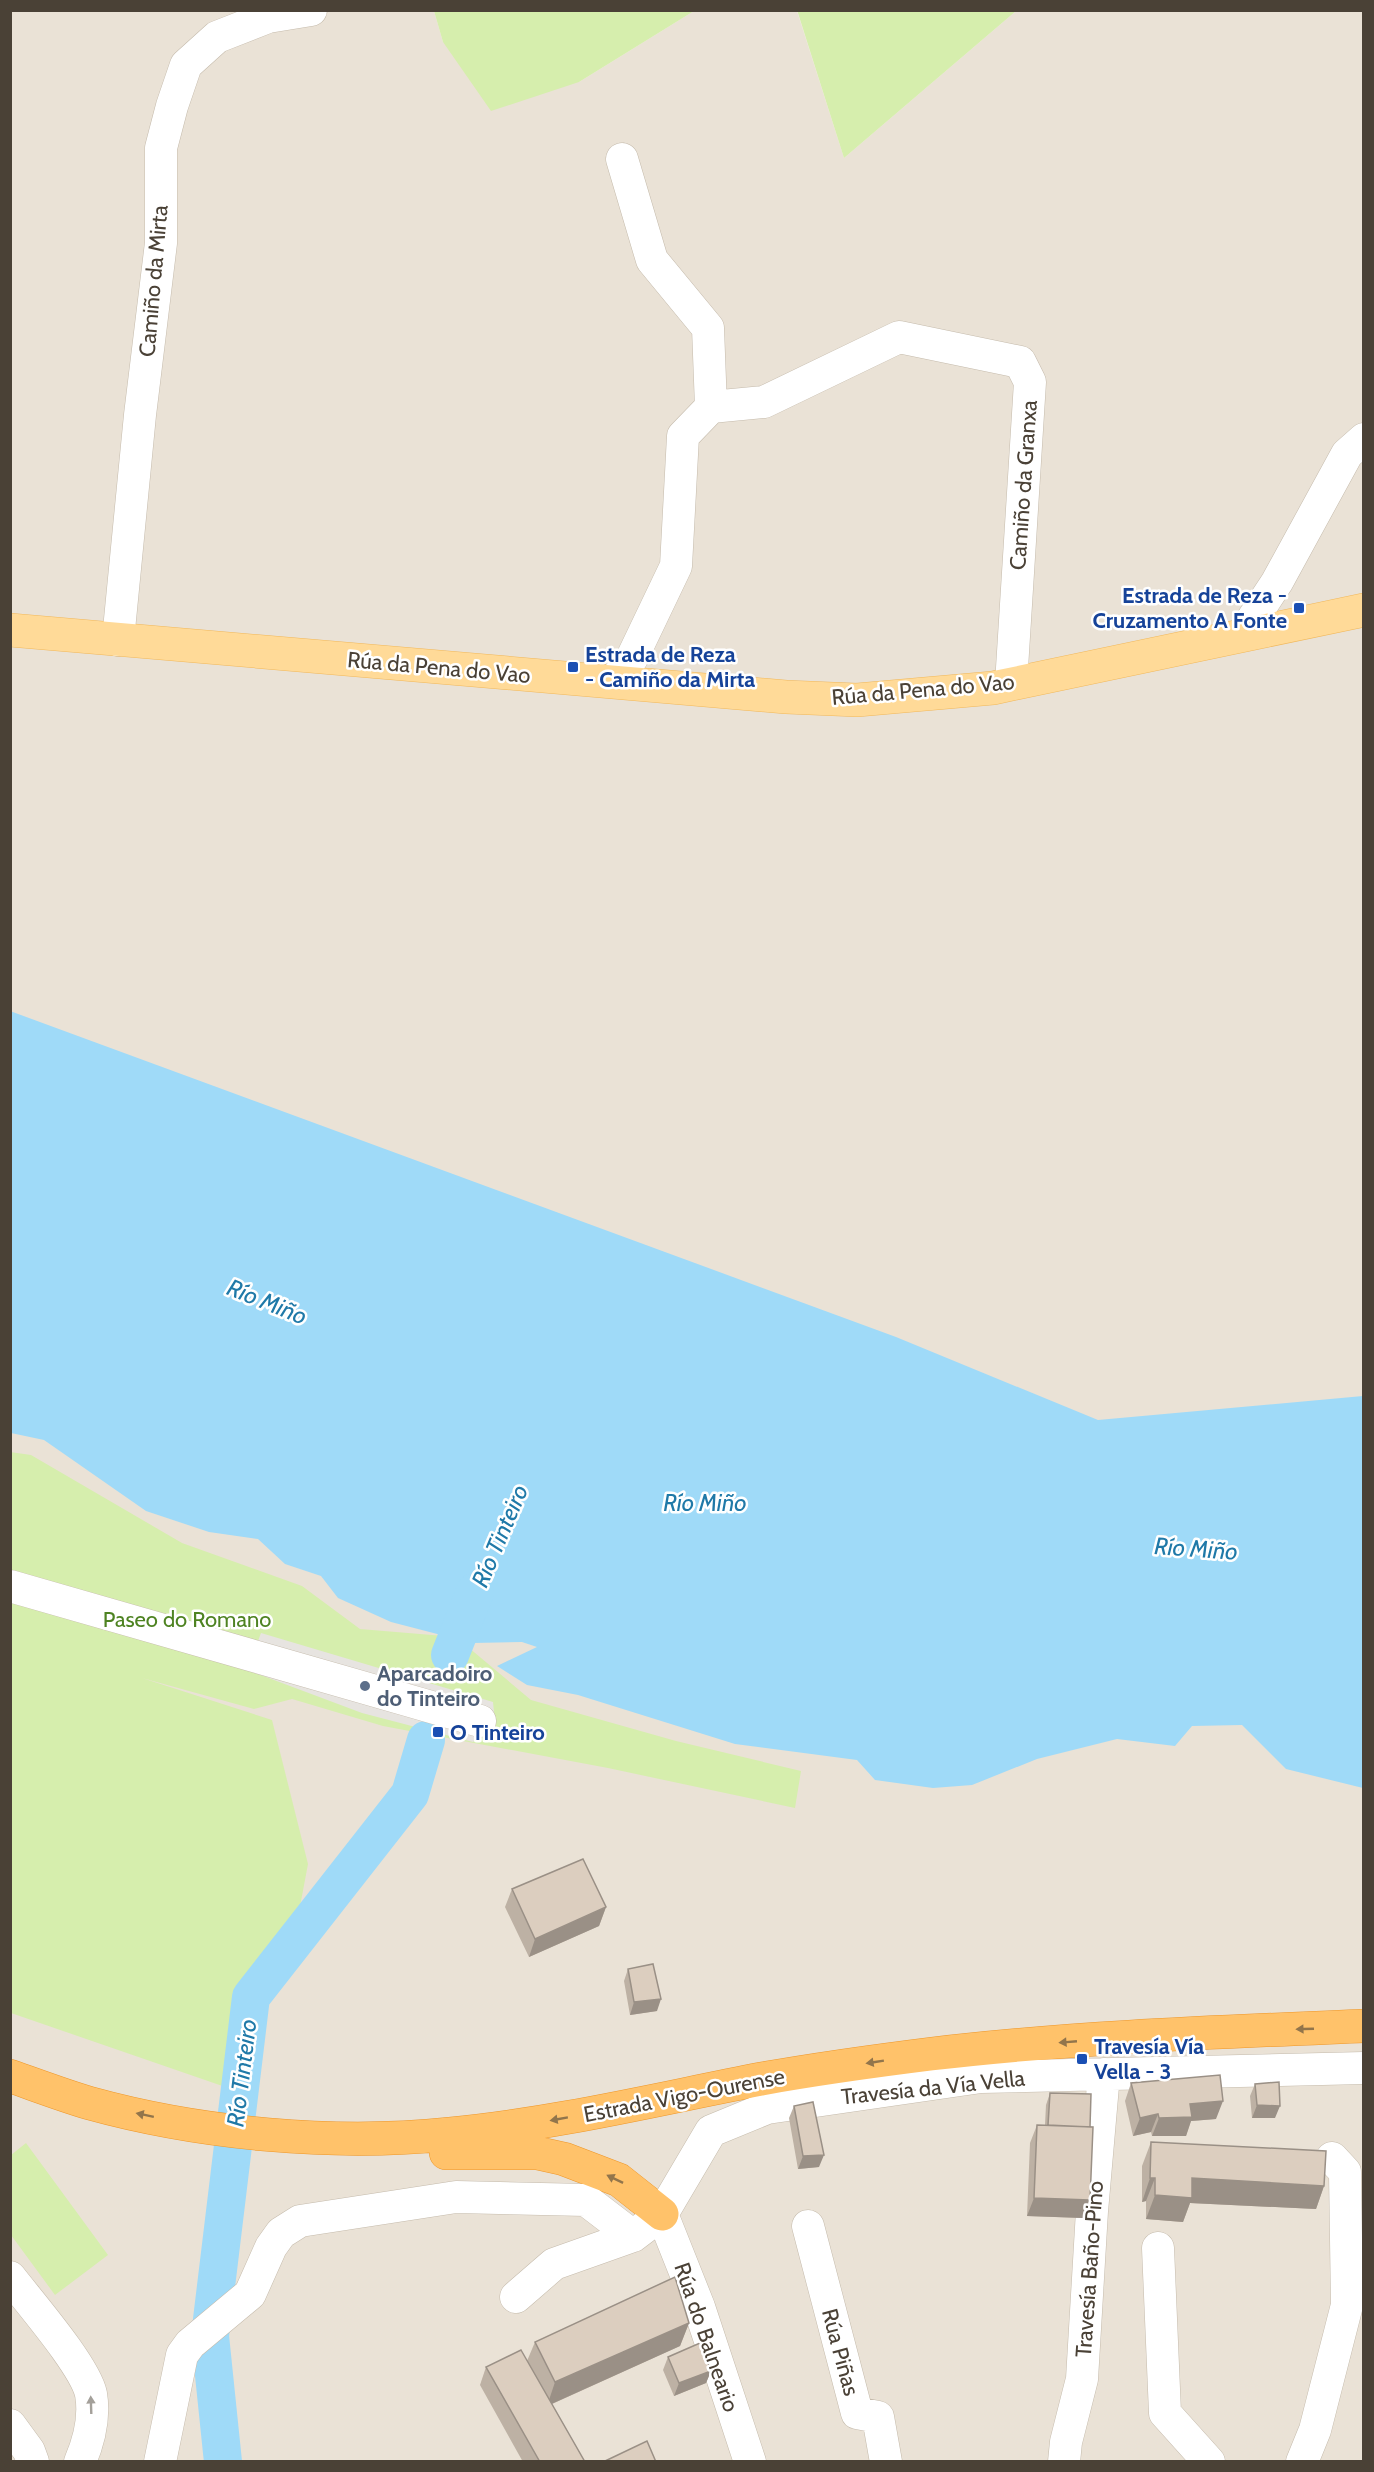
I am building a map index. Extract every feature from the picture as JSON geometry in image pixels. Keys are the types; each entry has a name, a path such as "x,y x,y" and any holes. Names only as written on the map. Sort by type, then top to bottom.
{"highway":[{"name":"Estrada Vigo-Ourense","path":"10,2076 90,2103 202,2127 321,2145 381,2138 450,2134 558,2119 765,2079 932,2054 1084,2040 1364,2026"},
{"path":"321,2145 417,2155 481,2152 537,2153 564,2159 619,2180 662,2214"}],"main road":[{"name":"Rúa da Pena do Vao","path":"10,630 786,697 857,700 993,688 1364,610"}],"street":[{"name":"Camiño da Mirta","path":"118,640 140,415 161,243 161,148 172,106 186,65 217,37 268,17 311,10"},
{"path":"612,682 632,658 676,566 683,436 711,407 708,328 652,260 622,159"},
{"name":"Camiño da Granxa","path":"711,407 764,402 899,337 1020,362 1030,382 1011,684"},
{"path":"1242,635 1277,582 1347,454 1364,439"},
{"path":"10,1586 480,1722"},
{"name":"Travesía da Vía Vella","path":"662,2214 711,2131 767,2108 981,2077 1364,2068"},
{"name":"Travesía Baño-Pino","path":"1064,2462 1066,2442 1082,2379 1092,2211 1104,2074"},
{"path":"1302,2462 1315,2430 1347,2306 1345,2172 1332,2158"},
{"path":"160,2462 182,2355 190,2344 250,2294 270,2247 281,2234 300,2221 456,2197 586,2200 633,2236"},
{"path":"516,2297 554,2264 633,2236 662,2214"},
{"name":"Rúa do Balneario","path":"662,2214 699,2307 750,2462"},
{"name":"Rúa Piñas","path":"808,2226 857,2413 878,2417 886,2462"},
{"path":"1158,2248 1165,2414 1209,2462"},
{"path":"10,2277 75,2362 91,2392 91,2425 80,2462"},
{"path":"10,2425 29,2451 33,2462"}],"shaded area":[{"path":"11,11 434,11 443,42 579,82 694,11 797,11 844,158 1016,11 1363,11 1363,2461 11,2462"},
{"name":"Aparcadoiro do Tinteiro","path":"261,1633 493,1702 495,1722 473,1742 362,1713 247,1670"}],"green space":[{"path":"434,10 694,11 579,82 491,111 443,42"},
{"path":"797,10 1016,10 1016,11 844,158"},
{"name":"Paseo do Romano","path":"10,1452 31,1455 182,1543 302,1586 360,1629 456,1637 531,1700 676,1741 801,1771 795,1808 608,1768 383,1726 292,1699 254,1709 142,1678 272,1720 308,1864 295,1933 238,1995 234,2090 11,2013"},
{"path":"26,2143 108,2255 55,2295 11,2235 11,2155"}],"water":[{"name":"Río Miño","path":"10,1011 896,1337 1098,1420 1363,1396 1363,1788 1286,1769 1242,1725 1192,1726 1175,1746 1117,1739 1037,1759 972,1785 933,1788 875,1780 857,1760 735,1744 578,1695 527,1685 497,1666 537,1647 522,1642 472,1643 391,1622 338,1598 321,1576 285,1564 258,1539 209,1532 146,1511 44,1440 11,1433"}],"building":[{"path":"583,1859 606,1907 535,1939 512,1889"},
{"path":"653,1964 661,1999 634,2002 628,1969"},
{"path":"1220,2075 1223,2101 1190,2104 1192,2117 1159,2118 1158,2114 1140,2118 1131,2083"},
{"path":"1279,2082 1280,2106 1257,2105 1255,2084"},
{"path":"1050,2093 1091,2094 1090,2127 1048,2125"},
{"path":"813,2102 824,2155 803,2156 794,2106"},
{"path":"1037,2125 1093,2127 1090,2200 1034,2198"},
{"path":"1151,2142 1326,2151 1324,2186 1192,2178 1192,2198 1155,2195 1155,2178 1150,2178"},
{"path":"675,2277 689,2323 555,2382 535,2342"},
{"path":"700,2343 711,2371 679,2383 668,2357"},
{"path":"521,2350 585,2462 540,2462 486,2367"},
{"path":"647,2441 656,2462 603,2462"}],"waterway":[{"name":"Río Tinteiro","path":"450,1655 475,1592"},
{"name":"Río Tinteiro","path":"223,2462 210,2336 251,1997 410,1794 426,1740"}],"place":[{"name":"Estrada de Reza - Cruzamento A Fonte","path":"1299,608"},
{"name":"Estrada de Reza - Camiño da Mirta","path":"573,667"},
{"name":"Aparcadoiro do Tinteiro","path":"365,1686"},
{"name":"O Tinteiro","path":"438,1732"},
{"name":"Travesía Vía Vella - 3","path":"1082,2059"}]}
